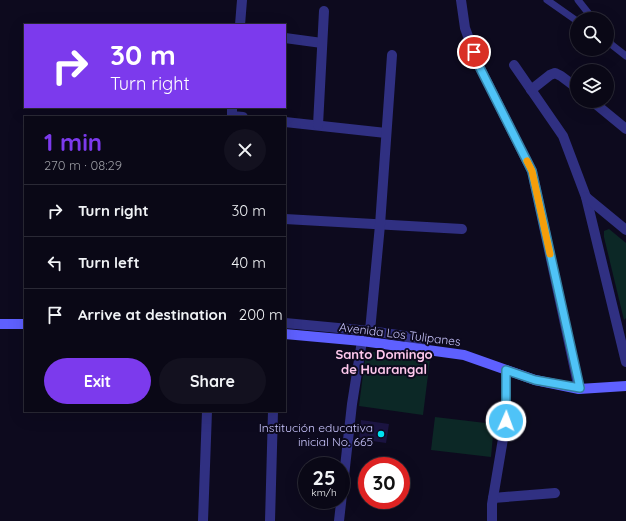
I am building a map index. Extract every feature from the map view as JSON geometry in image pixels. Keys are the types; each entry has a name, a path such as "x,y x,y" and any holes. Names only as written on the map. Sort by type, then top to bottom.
{"street":[{"path":"240,24 242,0"},
{"path":"461,0 465,28 478,64 532,171 580,388"},
{"path":"318,125 324,10"},
{"path":"286,38 322,43"},
{"path":"370,331 380,225 392,55"},
{"path":"514,65 564,136 586,197 623,332 626,362"},
{"path":"531,90 550,75 555,73 570,82"},
{"path":"600,108 626,129"},
{"path":"286,122 386,133"},
{"path":"586,197 626,230"},
{"path":"286,220 462,229"},
{"path":"286,323 405,336 424,350"},
{"path":"0,324 24,324"},
{"name":"Avenida Los Tulipanes","path":"286,334 362,341 464,355 535,380 580,388 626,386"},
{"path":"339,521 352,404 362,341"},
{"path":"492,521 493,498 506,421 506,370"},
{"path":"203,521 208,412"},
{"path":"270,521 274,412"},
{"path":"493,498 555,493"}],"lane":[{"path":"547,0 570,16"},
{"path":"578,0 587,12"},
{"path":"614,46 626,56"}],"green space":[{"path":"609,229 626,243 626,318 624,320 604,237 604,231"},
{"path":"366,351 430,359 423,415 359,406"},
{"path":"435,417 494,424 491,457 431,450"}],"building":[{"path":"361,420 389,424 386,443 359,439"}],"slow traffic":[{"path":"527,161 532,171 550,254"}],"place":[{"name":"Institución educativa inicial No. 665","path":"381,434"}],"district":[{"name":"Santo Domingo de Huarangal","path":"384,362"}],"route":[{"path":"474,52 478,64 532,171 580,388 535,380 506,370 506,421"}]}
